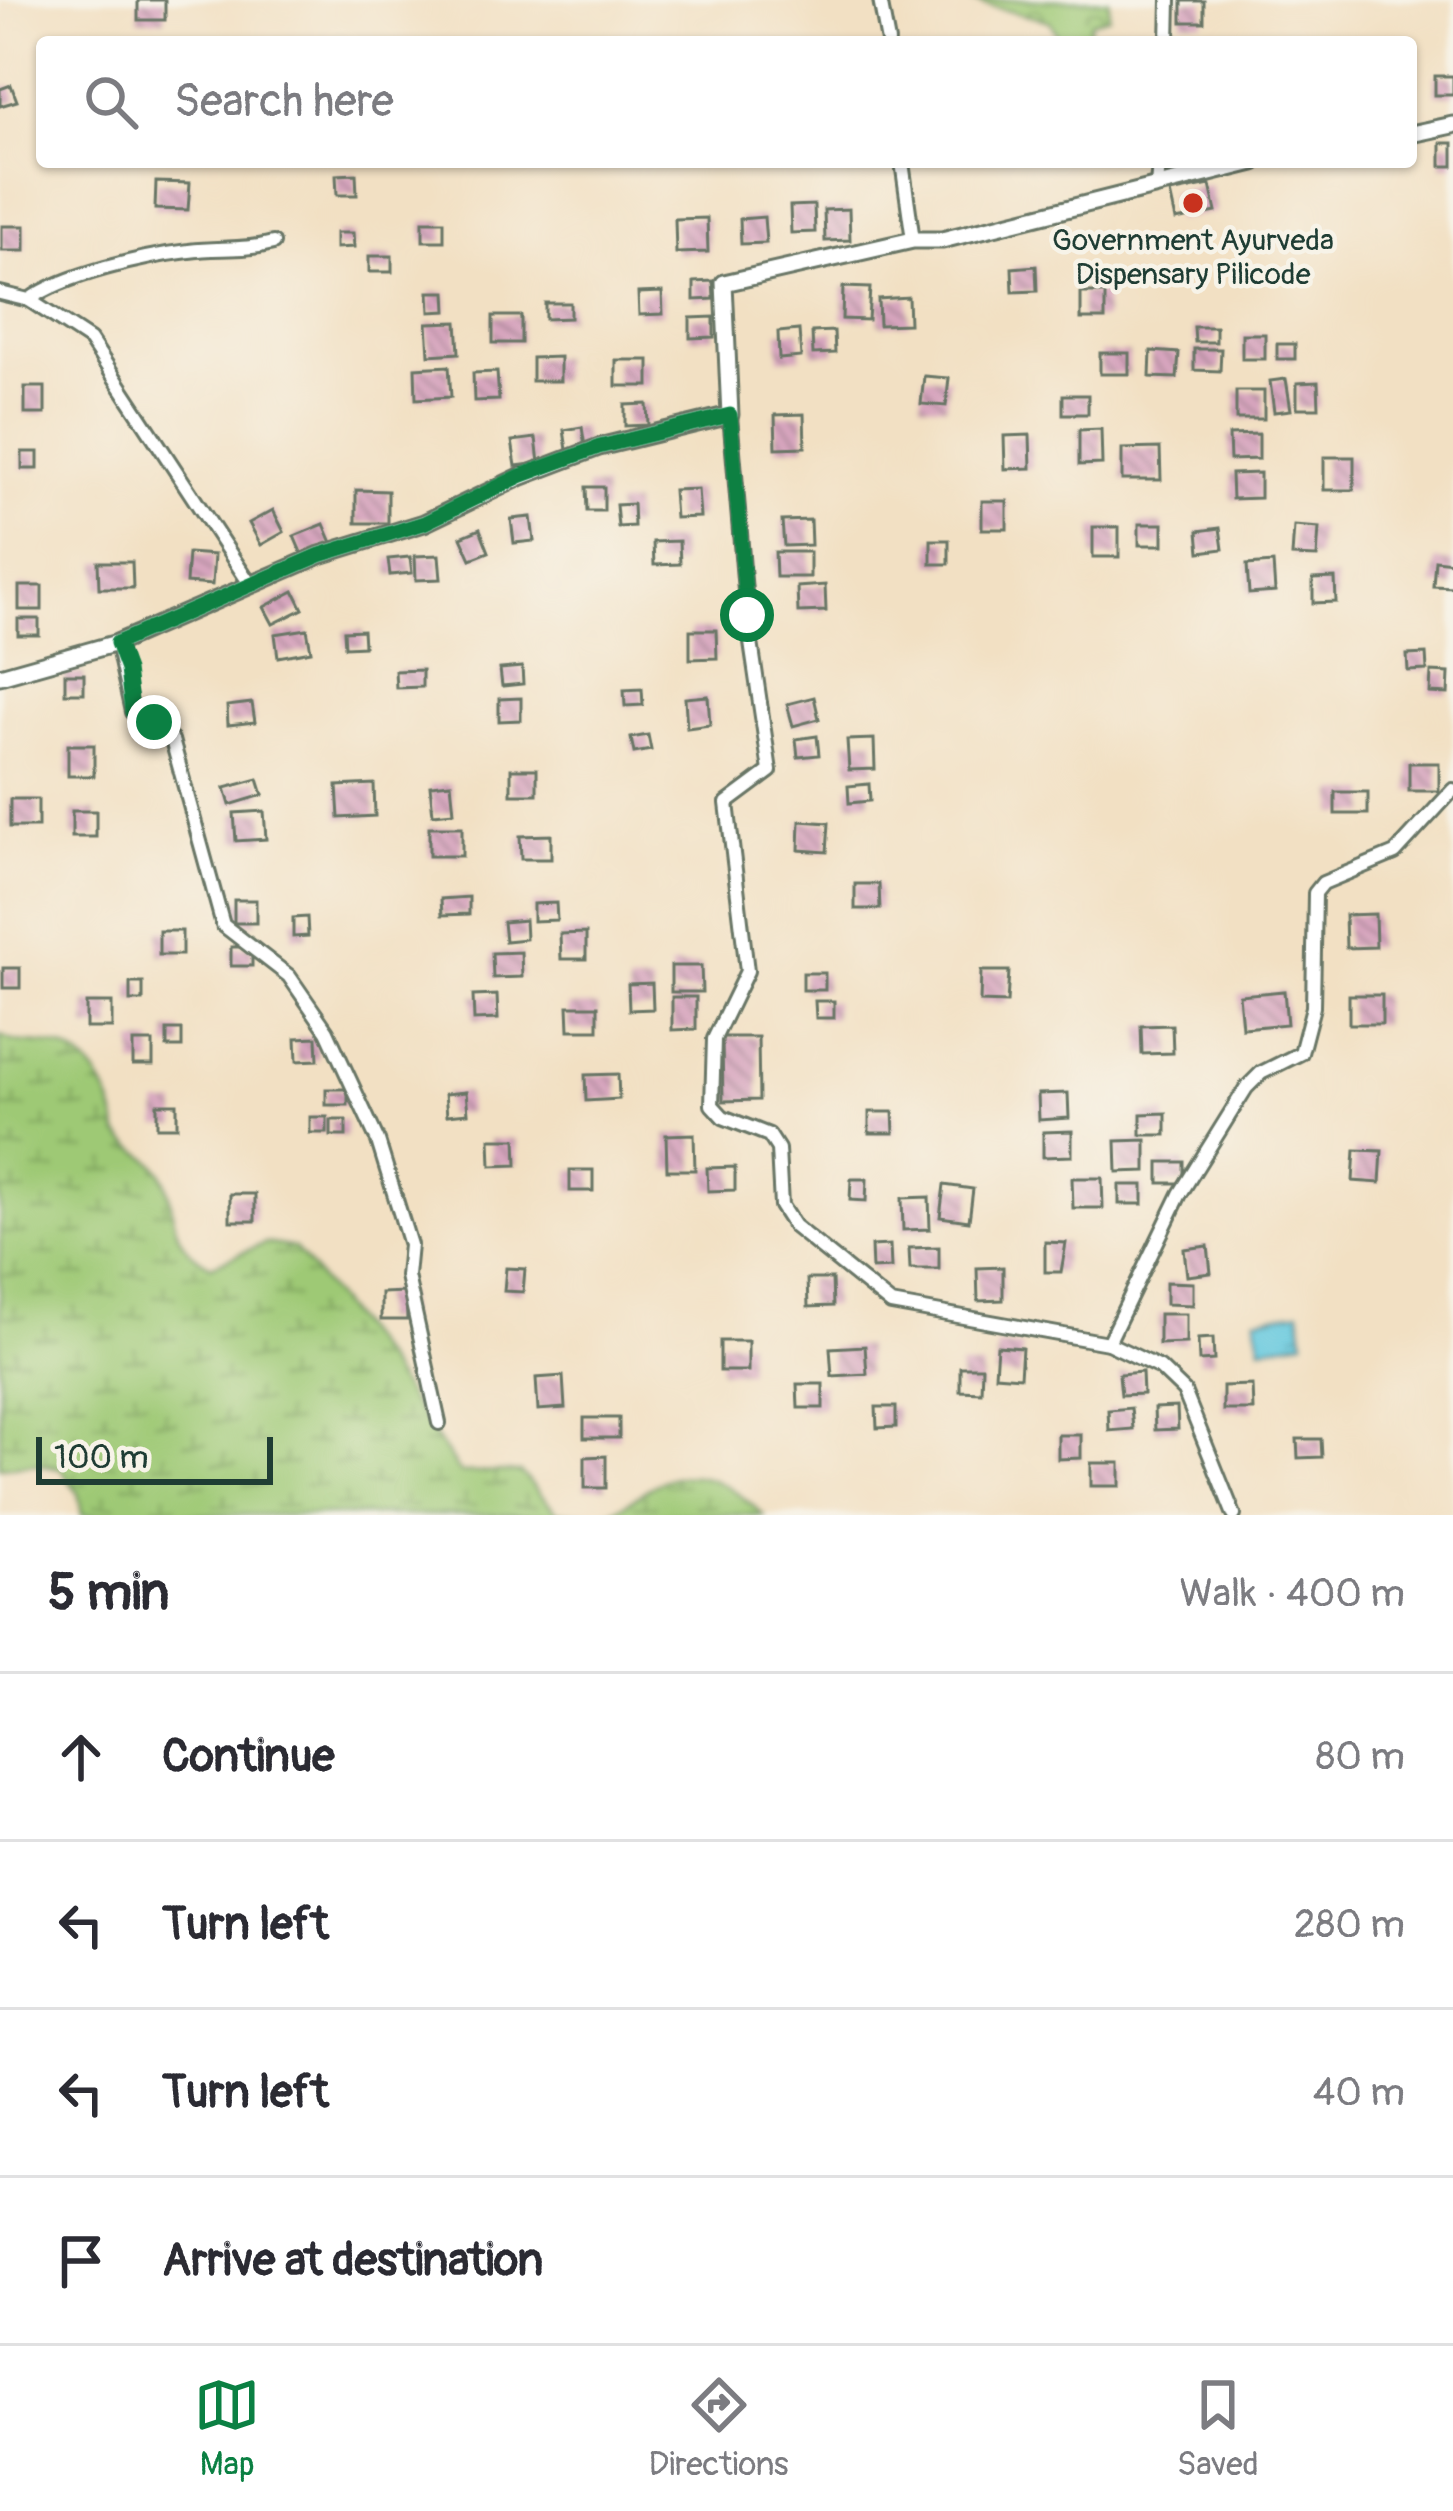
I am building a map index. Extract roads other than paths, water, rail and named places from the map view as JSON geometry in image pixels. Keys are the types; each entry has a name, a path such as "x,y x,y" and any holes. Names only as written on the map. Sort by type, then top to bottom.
{"street":[{"path":"880,0 887,36"},
{"path":"1168,36 1169,0"},
{"path":"1417,133 1453,125"},
{"path":"903,168 913,240"},
{"path":"1156,186 1158,168"},
{"path":"1230,168 942,240 913,240 724,283 747,615 770,771 728,803 747,971 713,1039 712,1106 723,1117 769,1135 778,1149 782,1207 794,1226 891,1304 1108,1343 1160,1368 1184,1390 1234,1515"},
{"path":"29,300 54,282 92,272 189,251 245,250 273,243"},
{"path":"0,293 29,300 90,340 250,584"},
{"path":"0,676 117,643 320,555 424,523 520,476 599,447 730,415"},
{"path":"117,643 127,670 132,712 154,722 172,740 184,771 202,866 223,925 289,976 327,1031 378,1141 410,1245 407,1276 439,1423"},
{"path":"1108,1343 1180,1194 1246,1088 1261,1073 1301,1053 1313,1007 1315,893 1323,883 1395,853 1453,790"}],"water":[{"path":"1300,1311 1304,1340 1261,1347 1256,1318"}],"place":[{"name":"Government Ayurveda Dispensary Pilicode","path":"1193,203"}]}
